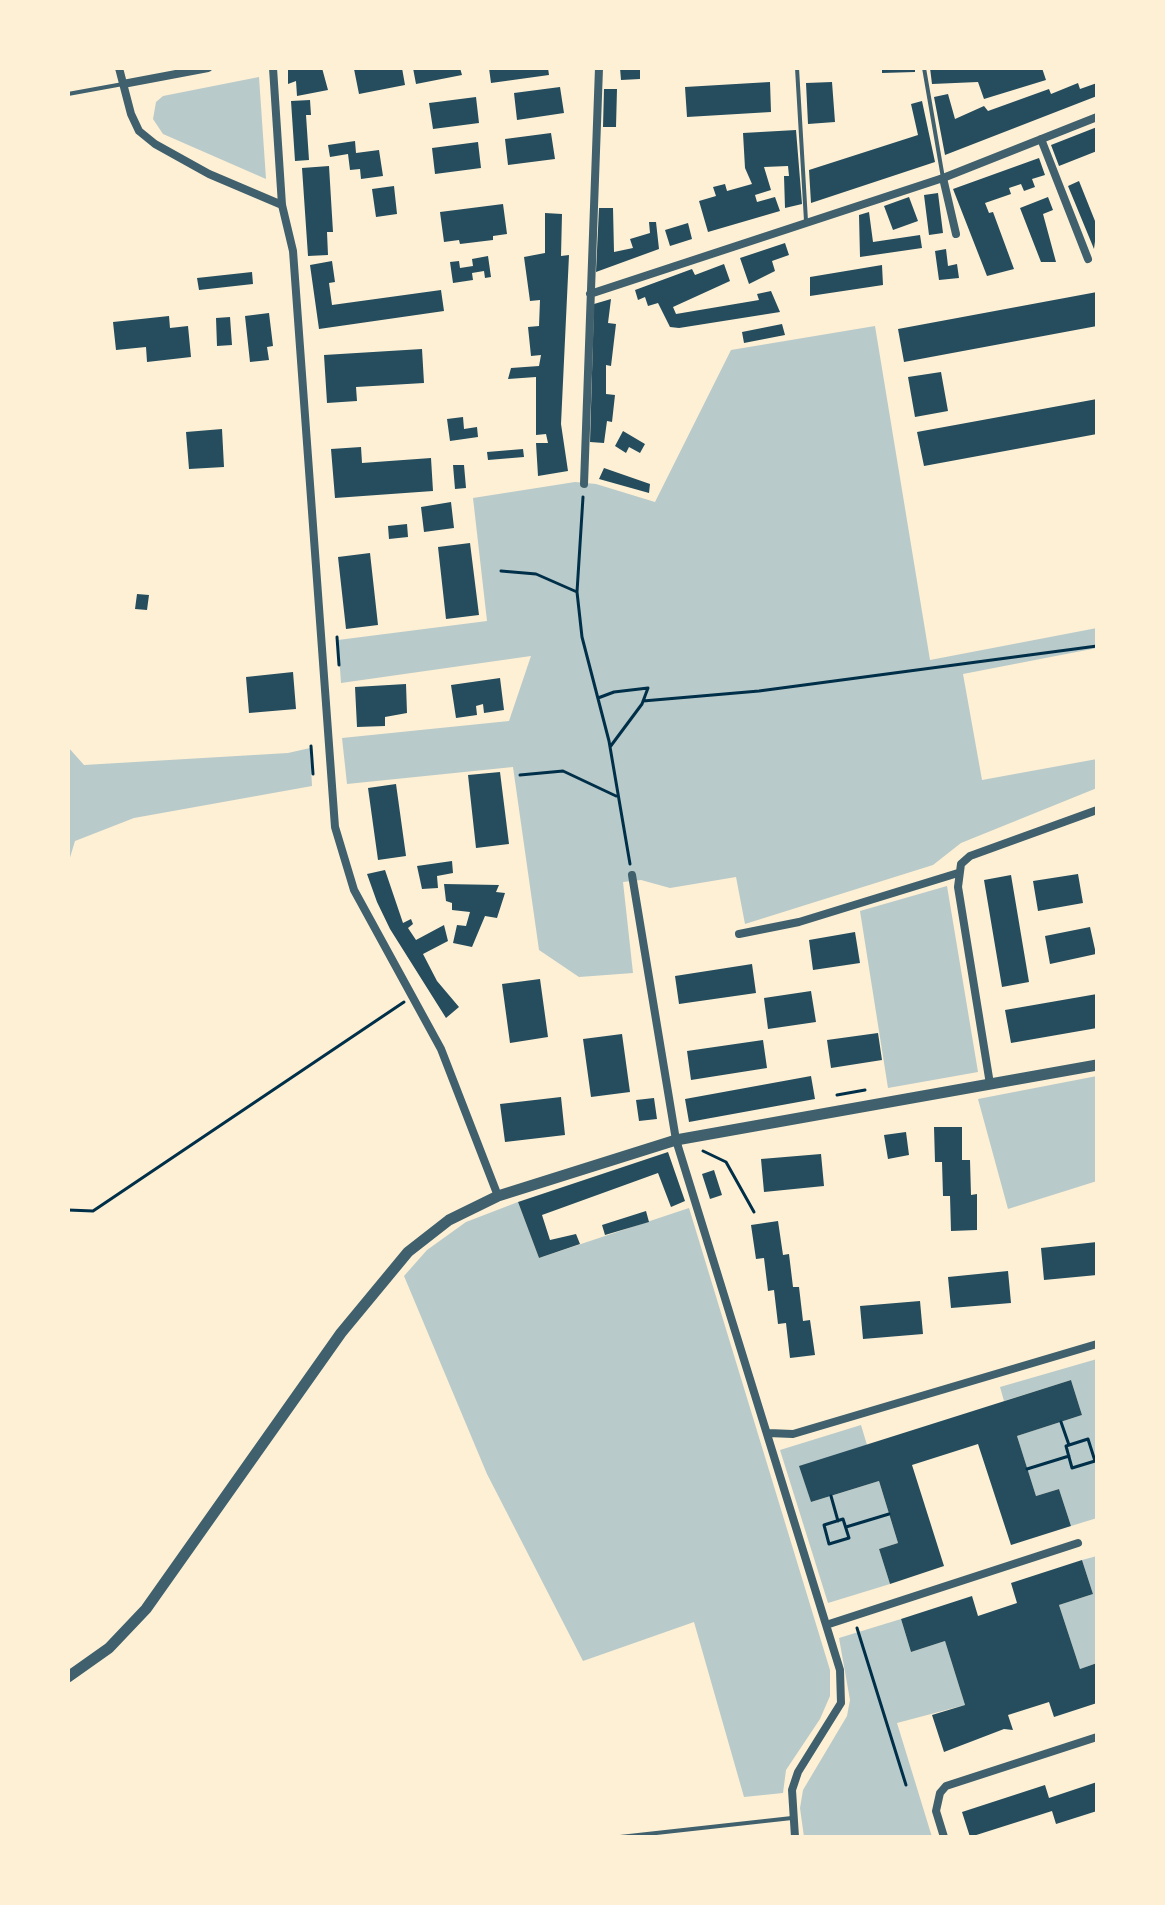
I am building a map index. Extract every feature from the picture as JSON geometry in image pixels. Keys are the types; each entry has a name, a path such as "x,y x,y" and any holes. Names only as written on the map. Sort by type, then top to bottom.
{"street":[{"path":"119,68 139,131 155,144 209,174 282,205"},
{"path":"123,84 208,68"},
{"path":"273,68 282,205 293,251 335,827 354,890 441,1049 498,1196"},
{"path":"584,484 599,68"},
{"path":"590,294 943,178 1097,117"},
{"path":"1041,139 1088,259"},
{"path":"943,178 956,234"},
{"path":"739,934 799,922 958,873 970,856 1097,810"},
{"path":"958,873 990,1084"},
{"path":"632,875 676,1140 840,1670 841,1703 798,1772 792,1790 795,1837"},
{"path":"68,1677 109,1648 146,1609 341,1333 391,1271 425,1236 498,1196 676,1140 1097,1065"},
{"path":"768,1433 793,1434 1097,1344"},
{"path":"826,1625 1078,1543"},
{"path":"944,1837 936,1811 940,1793 946,1786 1097,1737"}],"lane":[{"path":"797,68 806,222"},
{"path":"924,68 943,178"},
{"path":"68,94 123,84"},
{"path":"620,1837 792,1818"}],"path":[{"path":"584,484 577,592 582,637 610,747 632,875"},
{"path":"501,571 536,574 577,592"},
{"path":"337,637 339,665"},
{"path":"643,701 759,691 1097,646"},
{"path":"598,698 614,692 648,688 643,701 610,747"},
{"path":"311,746 313,774"},
{"path":"520,775 563,771 616,796"},
{"path":"68,1210 93,1211 381,1014 411,999"},
{"path":"837,1095 865,1090"},
{"path":"703,1151 726,1162 754,1212"},
{"path":"1061,1422 1069,1445"},
{"path":"1088,1439 1095,1461 1072,1468 1069,1456 1066,1446 1088,1439"},
{"path":"1027,1469 1069,1456"},
{"path":"831,1496 838,1521"},
{"path":"846,1527 889,1514"},
{"path":"843,1519 849,1538 829,1544 824,1525 838,1521 843,1519"},
{"path":"853,1616 906,1785"}],"shaded area":[{"path":"259,77 266,179 163,134 153,119 156,102 163,96"},
{"path":"875,326 930,660 1097,628 1097,648 963,674 982,780 1097,759 1097,788 961,843 933,865 745,924 736,877 670,888 641,880 623,882 633,973 579,977 539,950 513,767 347,784 342,738 509,721 531,656 341,683 338,640 487,621 473,498 575,482 596,484 655,502 731,350"},
{"path":"68,747 84,765 288,753 310,748 312,786 134,818 75,841 68,864"},
{"path":"947,886 978,1072 888,1088 860,911"},
{"path":"1097,1076 1097,1181 1008,1209 978,1099"},
{"path":"518,1202 539,1258 689,1208 830,1670 830,1696 820,1719 786,1770 783,1793 744,1797 694,1622 583,1661 487,1474 404,1276 427,1250 466,1222"},
{"path":"1097,1359 1097,1518 1071,1526 1059,1489 1036,1496 1017,1436 1082,1415 1071,1380 1004,1401 1000,1387"},
{"path":"861,1425 867,1445 800,1467 811,1502 879,1481 898,1543 879,1549 890,1584 828,1603 780,1450"},
{"path":"1097,1556 1097,1663 1080,1669 1059,1605 1093,1594 1082,1560"},
{"path":"901,1619 911,1652 945,1641 965,1705 897,1723 932,1837 804,1837 800,1808 803,1790 847,1716 850,1700 839,1638"}],"building":[{"path":"322,68 328,90 297,96 296,81 288,84 288,70"},
{"path":"402,68 405,85 359,94 354,69"},
{"path":"413,68 460,68 462,75 416,84"},
{"path":"489,68 548,68 549,75 491,83"},
{"path":"620,68 640,68 640,79 621,80"},
{"path":"882,68 915,68 915,72 882,73"},
{"path":"930,68 1042,68 1046,80 984,99 978,82 932,84"},
{"path":"770,82 771,112 687,117 685,87"},
{"path":"832,82 835,122 808,124 806,83"},
{"path":"1078,83 1080,89 1097,83 1097,96 945,155 934,97 948,94 955,119 984,106 988,111 1049,89 1051,94"},
{"path":"560,87 564,113 517,120 514,93"},
{"path":"604,89 617,89 616,127 603,127"},
{"path":"476,97 479,123 433,129 429,103"},
{"path":"310,100 311,115 306,115 309,160 295,161 291,101"},
{"path":"922,101 935,162 811,203 809,170 918,135 911,104"},
{"path":"1097,127 1097,151 1059,166 1051,145"},
{"path":"796,130 802,204 785,208 784,176 789,176 788,166 764,167 771,190 755,195 757,202 775,197 780,211 708,232 699,201 716,196 713,187 725,184 727,191 752,184 745,168 743,133"},
{"path":"551,133 555,159 508,165 505,139"},
{"path":"355,141 356,153 379,150 383,176 361,179 360,169 350,170 348,154 330,157 328,145"},
{"path":"478,142 481,168 435,174 432,148"},
{"path":"1039,158 1045,175 1032,179 1035,187 1024,191 1021,184 1009,188 1011,194 985,203 989,213 993,212 1014,269 987,276 953,189"},
{"path":"329,166 333,232 327,232 328,255 308,256 302,168"},
{"path":"1079,181 1097,226 1094,249 1068,186"},
{"path":"394,186 397,214 376,217 372,189"},
{"path":"938,193 943,233 929,235 924,195"},
{"path":"909,197 918,221 893,230 884,206"},
{"path":"1048,197 1053,210 1043,214 1056,262 1041,262 1020,208"},
{"path":"503,204 507,234 493,236 493,240 460,244 459,240 444,242 440,212"},
{"path":"599,208 613,208 614,252 633,248 630,239 650,233 649,222 656,222 659,249 596,272"},
{"path":"869,212 873,242 920,235 922,248 860,257 859,215"},
{"path":"545,213 562,214 561,256 569,255 561,424 568,471 538,476 536,443 548,443 546,434 536,435 536,377 508,379 511,368 539,366 541,355 531,356 528,327 539,326 540,300 530,301 524,257 545,253"},
{"path":"688,223 692,239 670,246 665,230"},
{"path":"785,243 789,255 772,261 775,271 749,284 740,258"},
{"path":"946,249 948,266 957,264 959,278 939,280 935,251"},
{"path":"488,256 491,277 485,278 484,271 472,273 473,280 453,283 450,262 459,261 460,268 473,266 472,259"},
{"path":"332,261 335,282 329,283 332,305 441,290 444,311 319,329 310,265"},
{"path":"724,264 730,281 673,307 676,314 759,300 757,294 771,291 780,312 679,328 670,327 658,303 648,306 645,297 638,300 635,290 692,269 695,275"},
{"path":"882,265 883,285 810,296 810,277"},
{"path":"252,272 253,284 199,290 197,278"},
{"path":"1097,292 1097,326 904,362 898,329"},
{"path":"611,299 608,323 616,324 611,366 606,365 606,394 615,395 612,422 607,421 604,443 590,442 594,304"},
{"path":"269,313 273,346 267,347 269,360 250,362 245,316"},
{"path":"169,316 170,328 188,326 191,357 147,362 146,347 116,350 113,322"},
{"path":"230,317 232,345 217,346 216,318"},
{"path":"782,324 785,335 744,343 742,332"},
{"path":"422,349 424,383 356,387 357,401 327,403 324,355"},
{"path":"941,372 948,411 915,417 908,377"},
{"path":"1097,399 1097,434 924,466 917,432"},
{"path":"463,417 464,429 477,427 478,437 450,441 447,419"},
{"path":"222,429 224,467 189,469 186,432"},
{"path":"623,431 645,444 640,453 629,447 626,453 615,446"},
{"path":"361,447 362,463 431,458 433,491 335,498 331,449"},
{"path":"523,449 524,457 488,460 487,452"},
{"path":"453,465 464,465 466,488 455,489"},
{"path":"604,468 650,484 649,493 599,479"},
{"path":"451,502 454,528 424,532 421,507"},
{"path":"407,524 408,537 389,539 388,526"},
{"path":"470,543 479,615 446,619 438,547"},
{"path":"370,553 378,625 346,629 338,557"},
{"path":"137,594 149,595 147,610 135,609"},
{"path":"293,672 296,709 249,713 246,677"},
{"path":"500,678 504,710 484,713 483,704 476,706 477,715 456,718 451,685"},
{"path":"406,684 407,713 385,717 385,726 357,727 355,687"},
{"path":"500,772 509,844 476,848 468,775"},
{"path":"396,784 406,856 378,860 368,788"},
{"path":"452,861 453,873 437,876 438,888 422,889 417,866"},
{"path":"385,870 403,923 411,919 413,924 408,928 416,940 444,925 448,941 423,954 437,981 459,1007 446,1018 390,929 377,902 367,874"},
{"path":"1078,874 1083,903 1038,911 1033,881"},
{"path":"1011,875 1029,982 1002,987 984,880"},
{"path":"444,884 499,885 496,892 505,893 497,918 485,916 472,947 453,943 457,925 466,926 470,912 452,910 452,903 446,901"},
{"path":"1090,927 1096,954 1050,964 1045,936"},
{"path":"855,932 860,963 813,970 809,940"},
{"path":"752,964 756,993 679,1004 675,976"},
{"path":"540,979 548,1037 510,1043 502,984"},
{"path":"811,991 816,1022 768,1029 764,998"},
{"path":"1097,994 1097,1028 1011,1043 1005,1010"},
{"path":"878,1033 882,1060 831,1068 827,1040"},
{"path":"622,1034 630,1092 591,1097 583,1039"},
{"path":"763,1040 767,1068 691,1080 687,1051"},
{"path":"811,1076 815,1099 689,1122 685,1099"},
{"path":"561,1097 565,1135 505,1142 500,1104"},
{"path":"654,1098 657,1119 639,1121 636,1100"},
{"path":"934,1127 962,1127 962,1160 970,1160 971,1195 977,1194 977,1230 951,1231 950,1196 943,1196 942,1162 935,1162"},
{"path":"906,1132 909,1155 888,1159 884,1135"},
{"path":"668,1152 685,1201 671,1207 658,1173 542,1215 550,1240 576,1234 580,1244 539,1258 518,1202"},
{"path":"821,1154 824,1186 764,1192 761,1159"},
{"path":"714,1170 722,1195 710,1199 702,1174"},
{"path":"646,1211 649,1222 605,1235 602,1225"},
{"path":"778,1221 783,1255 789,1254 793,1287 799,1287 803,1321 810,1320 815,1355 790,1358 786,1323 778,1324 774,1290 768,1291 764,1258 756,1259 751,1225"},
{"path":"1097,1242 1097,1275 1044,1280 1041,1248"},
{"path":"1008,1271 1011,1303 951,1308 948,1277"},
{"path":"920,1301 923,1334 863,1339 860,1306"},
{"path":"1071,1380 1082,1415 1017,1436 1036,1496 1059,1489 1071,1526 1011,1545 978,1444 912,1465 944,1566 890,1584 879,1549 898,1543 879,1481 811,1502 799,1466"},
{"path":"1082,1560 1093,1594 1059,1605 1080,1669 1097,1663 1097,1703 1054,1717 1049,1702 1008,1715 1013,1730 1004,1729 944,1752 932,1715 965,1705 945,1641 911,1652 901,1619 972,1596 978,1616 1017,1603 1011,1583"},
{"path":"1097,1782 1097,1811 1056,1824 1052,1811 970,1837 962,1812 1045,1785 1049,1798"}]}
